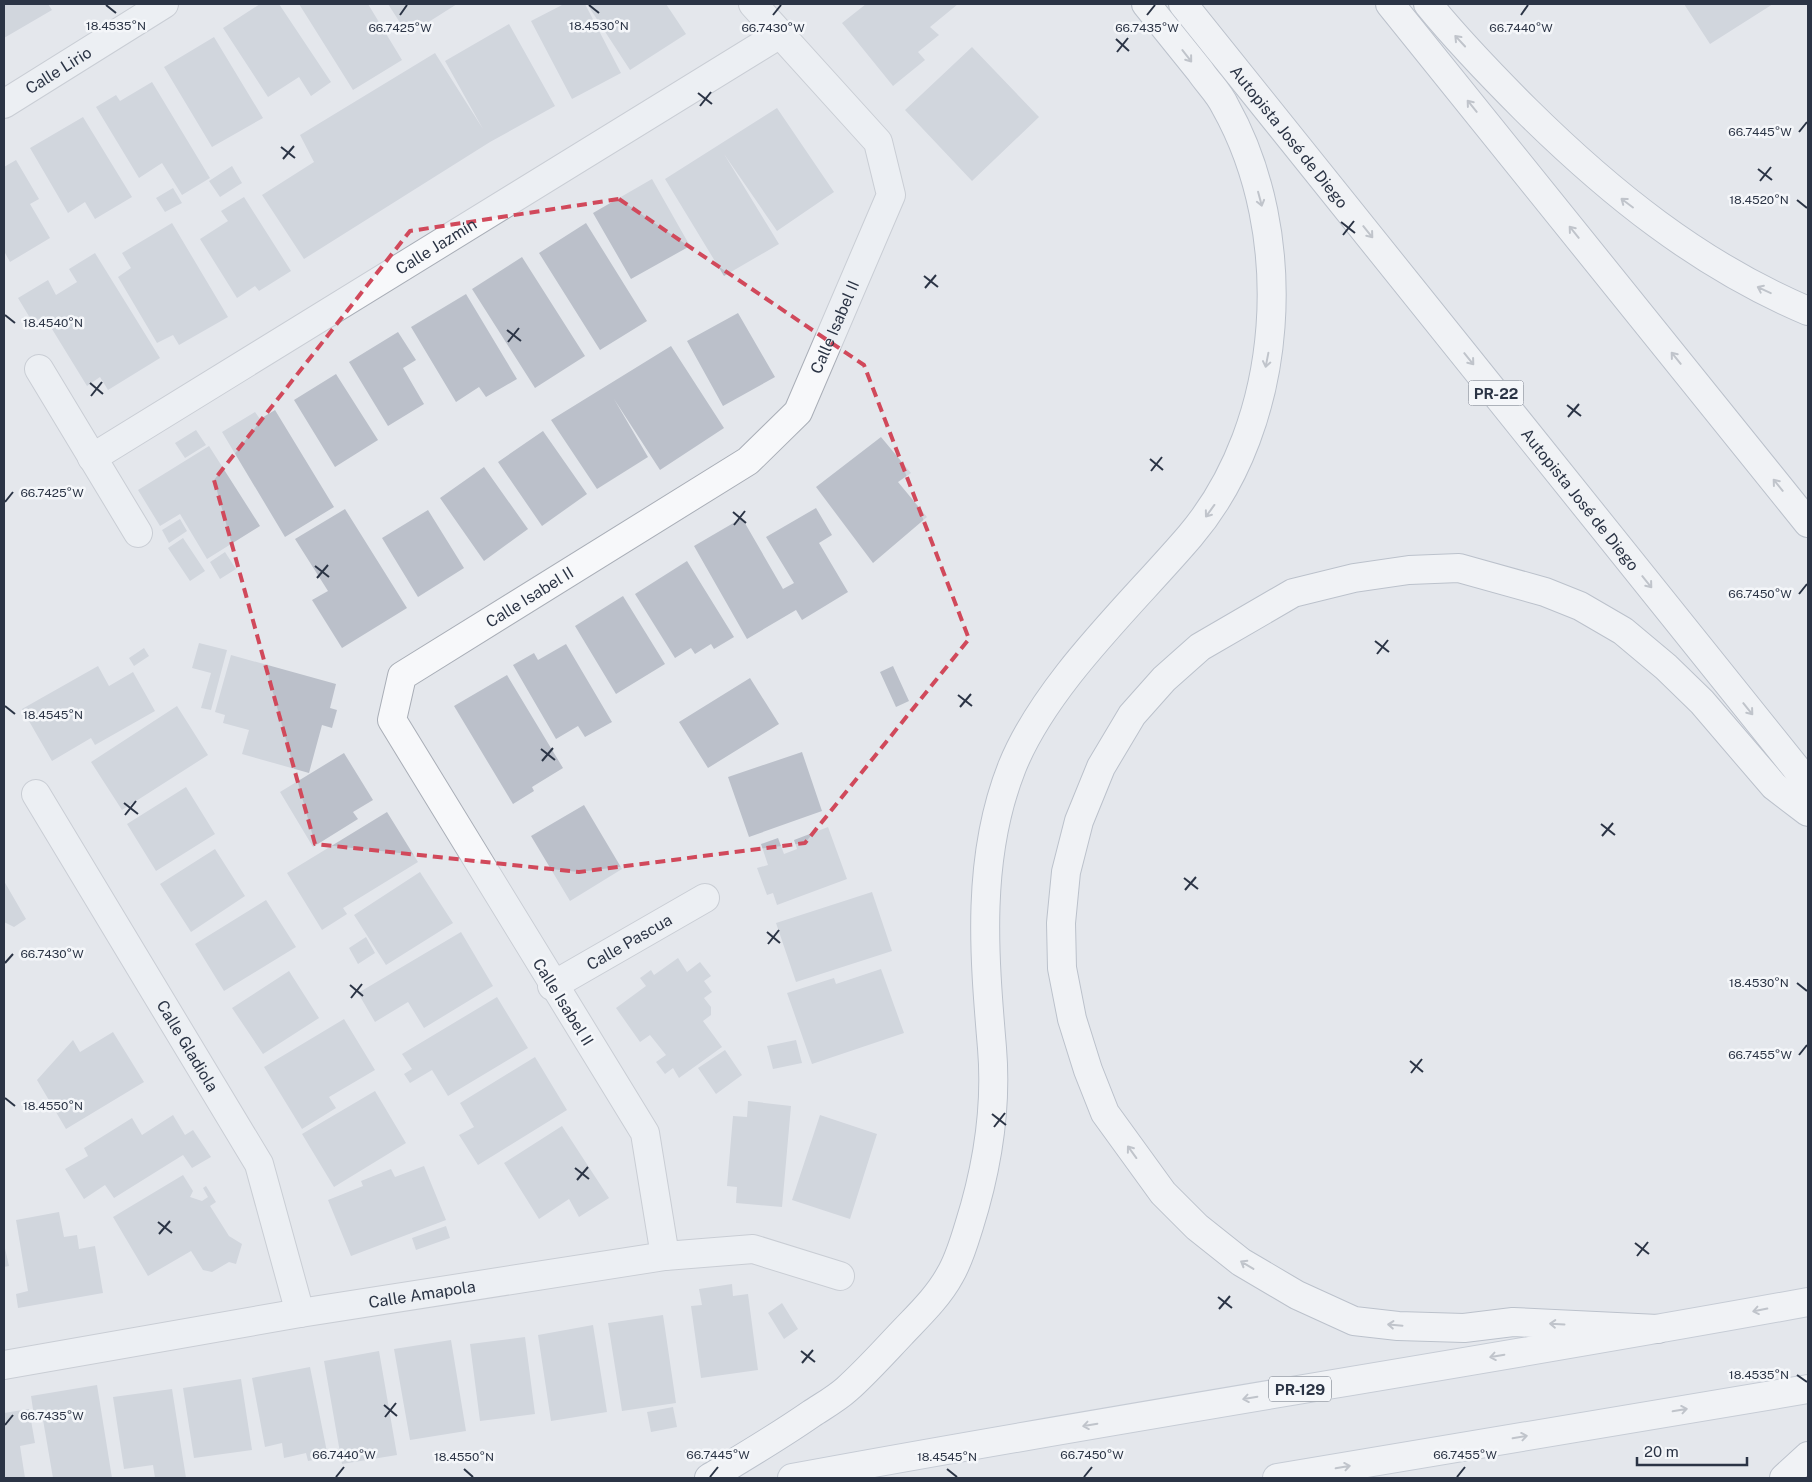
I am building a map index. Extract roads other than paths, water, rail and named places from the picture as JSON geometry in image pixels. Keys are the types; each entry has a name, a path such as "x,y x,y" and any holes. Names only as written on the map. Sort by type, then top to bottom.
{"main road":[{"path":"709,1478 770,1442 844,1392 931,1302 951,1274 977,1201 987,1156 992,1055 983,950 984,899 991,847 1012,767 1047,704 1090,650 1192,534 1213,507 1233,469 1259,399 1269,355 1271,262 1267,226 1254,178 1238,132 1224,102 1146,4"},
{"name":"Autopista José de Diego","path":"1183,4 1808,783"},
{"path":"1390,4 1808,523"},
{"path":"1428,4 1501,86 1560,144 1623,200 1678,240 1750,284 1808,311"},
{"path":"1658,1329 1513,1322 1454,1328 1398,1326 1354,1321 1297,1295 1241,1262 1197,1227 1163,1193 1105,1113 1088,1070 1072,1020 1062,968 1061,923 1066,872 1079,821 1101,767 1132,715 1164,679 1200,647 1245,618 1293,593 1364,577 1409,570 1459,568 1545,592 1580,606 1623,631 1666,667 1702,702 1774,786 1808,812"},
{"name":"PR-129","path":"792,1478 992,1441 1808,1302"},
{"path":"1277,1478 1808,1389"},
{"path":"1784,1478 1808,1456"}],"street":[{"name":"Calle Lirio","path":"4,104 164,4"},
{"name":"Calle Isabel II","path":"665,1256 645,1133 552,986 392,720 402,676 748,460 798,412 891,195 878,142 753,4"},
{"name":"Calle Jazmín","path":"92,458 780,34"},
{"path":"39,369 138,533"},
{"name":"Calle Gladiola","path":"36,794 259,1164 300,1313"},
{"name":"Calle Pascua","path":"552,986 705,898"},
{"name":"Calle Amapola","path":"4,1365 300,1313 665,1256 753,1249 840,1276"}]}
